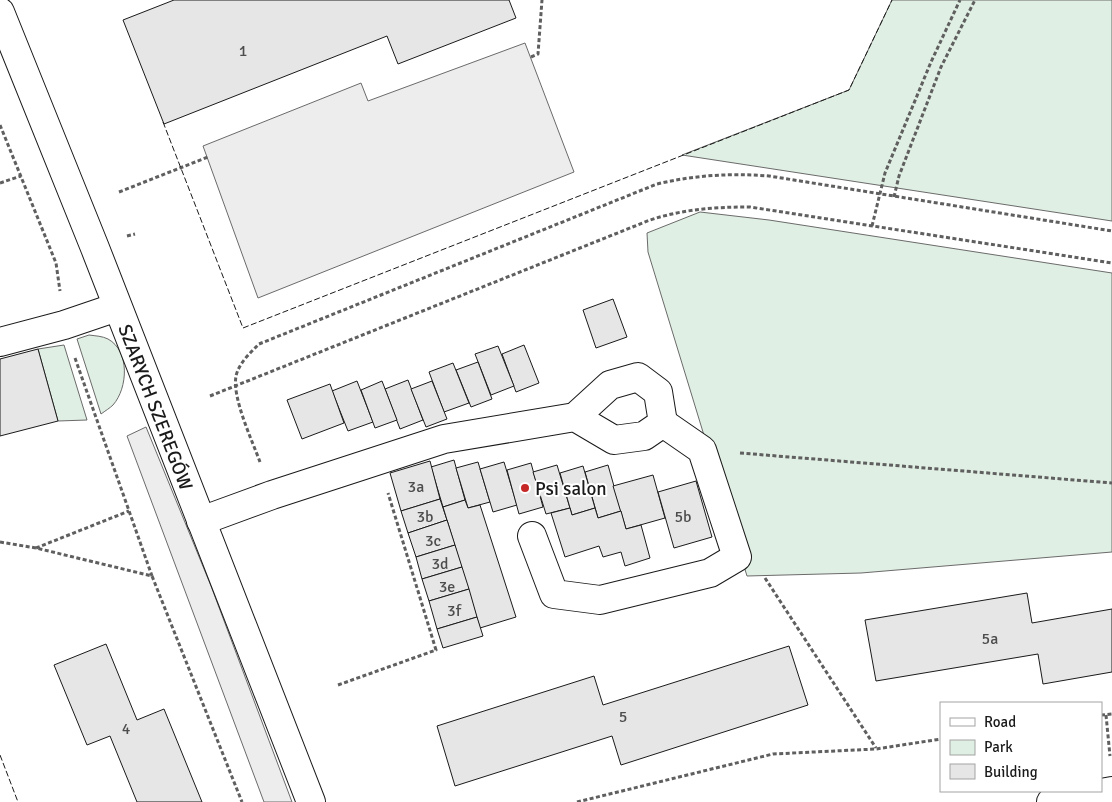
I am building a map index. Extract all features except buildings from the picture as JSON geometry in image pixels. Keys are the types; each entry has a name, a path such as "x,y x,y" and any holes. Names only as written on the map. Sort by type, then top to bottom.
{"street":[{"name":"SZARYCH SZEREGÓW","path":"0,12 311,802"},
{"path":"0,342 64,325 117,307"},
{"path":"201,521 272,495 444,439 575,417 610,385 638,377 658,392 663,423 702,450 737,557 710,573 600,600 554,594 532,536"},
{"path":"575,417 614,440 644,436 663,423"},
{"path":"1050,802 1112,791"}],"path":[{"path":"531,57 538,54 542,0"},
{"path":"872,226 888,164 931,62 960,0"},
{"path":"894,197 899,176 941,67 975,0"},
{"path":"119,192 208,157"},
{"path":"272,495 238,400 235,386 236,374 246,358 259,344 657,184 684,177 739,174 769,176 1112,231"},
{"path":"0,183 21,176"},
{"path":"210,396 650,220 675,212 721,207 750,207 1112,264"},
{"path":"702,450 1112,483"},
{"path":"338,686 436,650 388,491 379,494"},
{"path":"36,548 130,511"},
{"path":"0,542 36,548 152,576 242,802"},
{"path":"737,557 760,570 876,748"},
{"path":"1102,715 1112,714"},
{"path":"1106,715 1111,761"},
{"path":"577,802 773,754 876,748 940,739"}],"green space":[{"path":"892,0 1112,0 1112,221 682,155 849,90"},
{"path":"700,212 769,220 1112,273 1112,552 861,573 747,576 648,252 647,233"},
{"path":"89,335 108,339 120,352 123,361 124,380 122,389 113,405 101,414 77,339"},
{"path":"64,345 87,420 58,421 38,349"}],"shaded area":[{"path":"525,43 574,172 258,298 203,146 361,83 368,101"},
{"path":"146,427 211,586 292,802 264,802 127,436"}],"fence":[{"path":"163,122 243,328 849,90 892,0"},
{"path":"0,755 18,802"}],"place":[{"name":"Psi salon","path":"525,488"}]}
